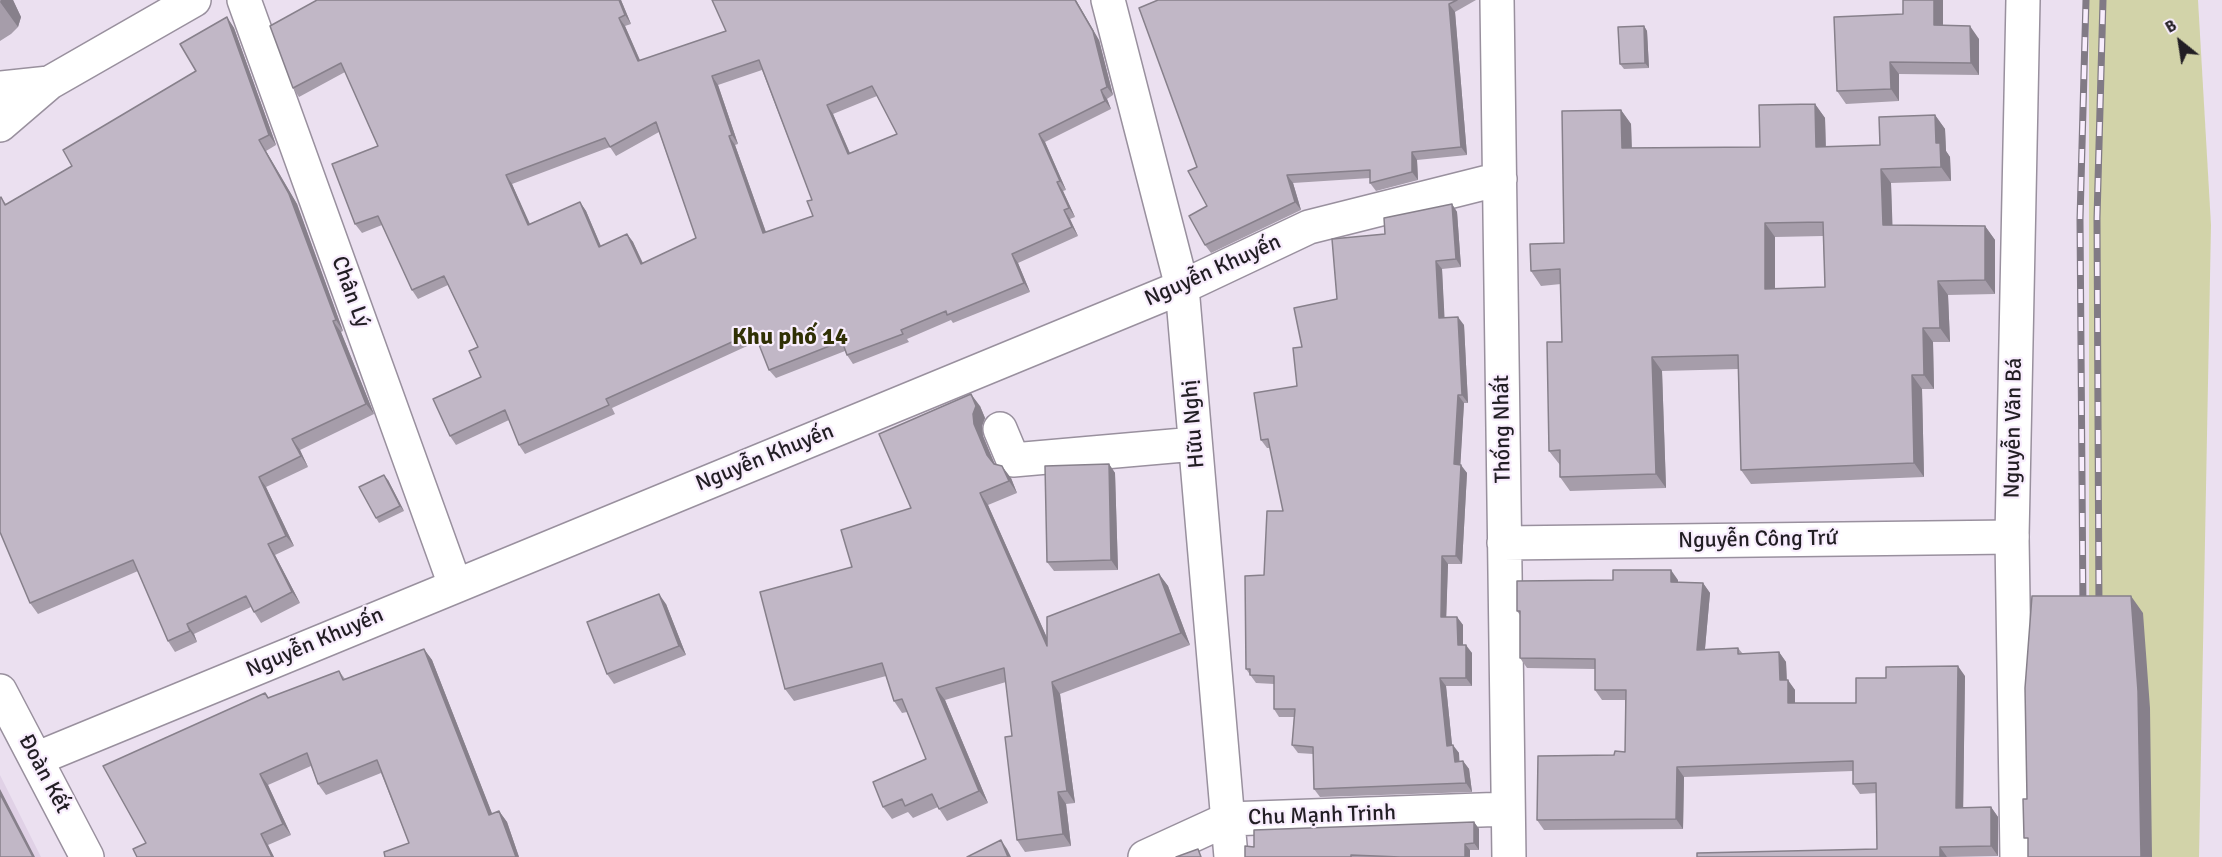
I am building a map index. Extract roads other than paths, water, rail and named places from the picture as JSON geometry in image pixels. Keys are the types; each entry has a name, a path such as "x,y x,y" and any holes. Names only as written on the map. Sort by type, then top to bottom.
{"street":[{"path":"0,125 49,83 194,0"},
{"name":"Chân Lý","path":"244,0 455,585"},
{"name":"Hữu Nghị","path":"1108,0 1182,287 1231,857"},
{"name":"Thống Nhất","path":"1497,0 1509,857"},
{"name":"Nguyễn Văn Bá","path":"2017,857 2012,537 2023,0"},
{"path":"0,88 49,83"},
{"name":"Nguyễn Khuyến","path":"36,759 1182,287 1309,227 1500,179"},
{"path":"1000,429 1013,460 1195,444"},
{"name":"Nguyễn Công Trứ","path":"1504,543 2012,537"},
{"name":"Đoàn Kết","path":"0,691 87,857"},
{"name":"Chu Mạnh Trinh","path":"1145,857 1228,819 1508,809"}],"railway":[{"path":"2083,611 2080,219 2086,0"},
{"path":"2099,612 2097,218 2103,0"}],"district":[{"name":"Khu phố 14","path":"790,338"}]}
